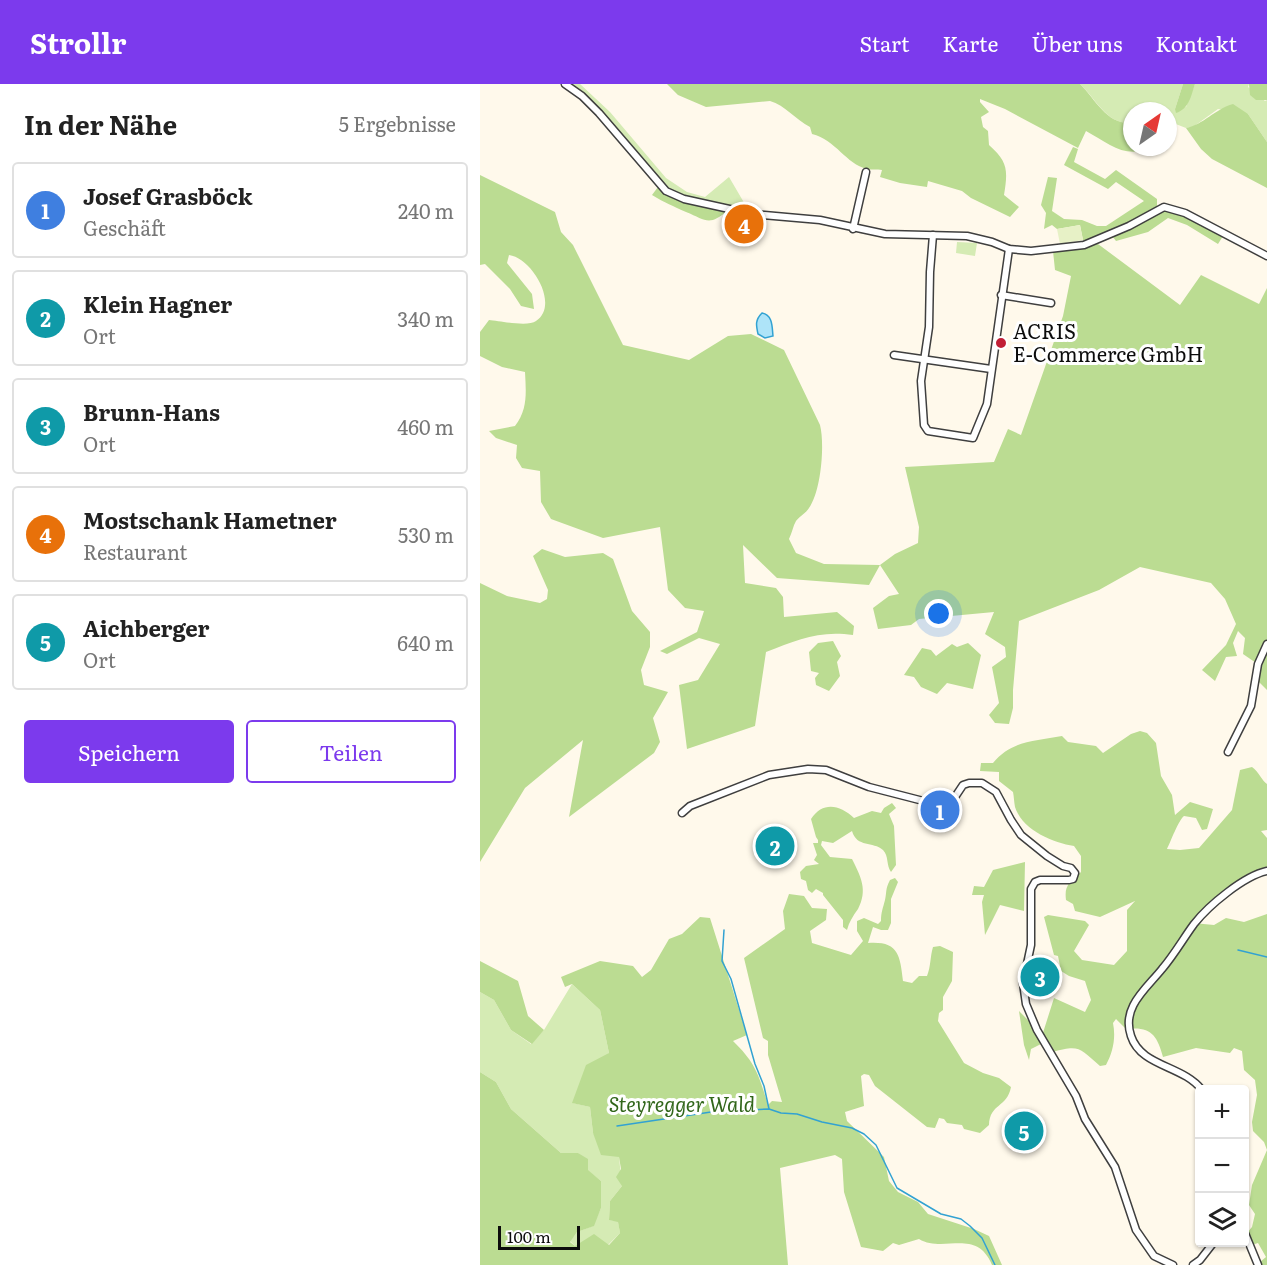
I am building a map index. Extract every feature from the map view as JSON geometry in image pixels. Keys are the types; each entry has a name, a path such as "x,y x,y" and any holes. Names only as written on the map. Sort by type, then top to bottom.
{"street":[{"path":"566,84 591,104 660,186 675,196 752,214 814,219 883,234 967,236 1009,249 1030,251 1084,245 1129,226 1164,207 1185,213 1267,256"},
{"path":"853,229 866,172"},
{"path":"933,235 929,327 921,381 924,425 928,431 973,438 987,407 1009,249"},
{"path":"1001,295 1051,303"},
{"path":"894,355 991,369"},
{"path":"1228,752 1251,706 1258,664 1267,644"},
{"path":"682,813 690,806 769,775 808,769 826,770 869,787 927,803 949,802 957,796 963,785 969,783 982,783 996,792 1022,835 1047,856 1076,873 1069,880 1040,880 1035,882 1030,889 1031,945 1023,983 1026,1004 1042,1039 1070,1083 1084,1119 1115,1167 1136,1230 1154,1256 1173,1265"},
{"path":"1198,1085 1191,1078 1154,1061 1138,1049 1129,1028 1133,1005 1141,991 1162,970 1200,916 1243,882 1267,871"},
{"path":"1249,1242 1258,1265"},
{"path":"1192,1265 1200,1260 1210,1247"}],"green space":[{"path":"568,84 580,84 610,112 666,178 687,192 705,197 729,177 746,206 745,210 684,198 668,191"},
{"path":"667,84 1080,84 1109,116 1123,123 1123,150 1086,131 1078,148 1005,109 980,99 989,112 981,117 983,127 988,131 989,145 1000,156 1005,167 1004,195 1019,207 1010,217 971,198 962,191 928,181 927,187 880,177 882,170 867,169 853,162 828,141 812,134 810,127 786,109 770,101 706,107 678,95"},
{"path":"1080,84 1183,84 1177,103 1123,102 1123,123 1103,110"},
{"path":"1183,84 1195,84 1187,105 1177,112 1177,103"},
{"path":"1195,84 1249,84 1248,87 1265,101 1267,100 1267,142 1248,114 1218,109 1193,127 1186,128 1177,124 1177,109 1186,107"},
{"path":"1249,84 1267,84 1267,100 1256,100 1250,95"},
{"path":"1233,104 1248,114 1267,142 1267,188 1212,159 1201,149 1186,128 1198,124 1220,109"},
{"path":"1073,147 1078,149 1074,162 1105,179 1116,170 1157,199 1157,207 1162,211 1173,211 1223,236 1218,244 1187,225 1168,218 1148,232 1116,241 1110,233 1087,242 1083,240 1080,225 1057,229 1052,225 1044,229 1046,213 1041,205 1048,177 1057,178 1052,211 1064,219 1082,220 1097,226 1106,226 1144,201 1116,182 1108,189 1064,165"},
{"path":"480,175 555,212 561,232 573,245 623,345 689,360 728,336 751,334 784,350 820,425 822,444 821,468 813,500 808,510 796,521 789,539 796,553 824,564 880,565 869,585 777,578 743,545 745,583 776,588 783,597 784,617 837,612 854,626 853,635 819,635 766,652 755,726 687,749 679,685 698,680 720,644 699,638 667,654 660,651 697,632 704,611 685,608 668,590 660,527 603,538 551,519 541,502 540,471 522,468 516,458 517,445 496,438 489,431 515,426 519,420 525,400 525,372 502,367 480,356 480,332 489,320 532,323 543,314 545,304 540,283 534,273 518,258 509,255 507,263 532,294 534,309 521,306 510,289 485,264 480,265"},
{"path":"658,187 682,200 728,210 716,219 703,219 652,195"},
{"path":"1080,225 1083,240 1060,244 1057,229"},
{"path":"957,242 977,243 975,256 956,253"},
{"path":"1098,244 1180,305 1201,275 1259,304 1267,288 1267,690 1256,682 1259,665 1243,654 1245,638 1238,631 1233,643 1237,656 1226,657 1215,681 1202,670 1226,645 1236,624 1225,599 1211,583 1140,567 1099,590 1019,621 1013,708 1009,724 995,723 989,715 999,703 992,667 1006,657 1005,647 985,634 994,612 919,619 911,625 878,629 873,608 889,596 899,594 880,565 895,554 918,543 919,527 905,467 994,462 1008,429 1021,435 1063,316 1071,276 1055,270 1053,251"},
{"path":"542,549 565,557 603,553 613,559 632,611 650,632 650,647 641,670 644,685 668,692 653,718 660,742 654,753 569,817 583,740 525,788 480,862 480,583 507,596 540,603 547,599 548,590 533,556"},
{"path":"833,641 841,656 837,662 840,676 829,691 816,685 815,678 819,673 811,671 809,652 818,643"},
{"path":"968,643 981,655 973,689 947,683 937,694 921,687 914,677 904,675 922,648 931,650 936,656 952,644 957,647"},
{"path":"1140,731 1147,733 1156,743 1161,776 1172,795 1175,815 1190,802 1213,809 1207,829 1202,830 1196,818 1184,816 1167,849 1199,848 1232,810 1240,770 1252,767 1267,784 1267,830 1261,831 1267,838 1267,868 1247,876 1227,890 1193,923 1214,925 1226,918 1244,922 1267,914 1267,1150 1264,1142 1253,1131 1252,1122 1257,1095 1255,1080 1244,1070 1242,1051 1234,1048 1230,1053 1196,1048 1163,1057 1152,1034 1141,1029 1126,1029 1116,1019 1113,1023 1113,1045 1106,1065 1100,1066 1083,1052 1074,1048 1053,1052 1047,1040 1043,1039 1041,1044 1031,1049 1029,1060 1024,1045 1019,1011 1030,1022 1041,1039 1054,998 1085,1012 1091,1000 1085,981 1061,971 1058,956 1054,955 1044,917 1048,915 1085,921 1089,925 1074,951 1082,960 1114,965 1127,951 1127,910 1135,901 1100,917 1075,911 1073,904 1066,900 1066,891 1071,881 1081,872 1081,856 1074,846 1057,842 1031,829 1015,807 1013,792 999,781 999,772 980,771 981,763 993,763 1008,750 1025,743 1062,736 1068,742 1096,746 1103,753 1131,734"},
{"path":"892,803 896,808 889,814 894,826 896,865 891,872 883,850 861,842 852,831 833,843 822,841 821,845 830,857 852,859 860,878 863,896 847,930 843,927 843,920 823,893 816,889 812,893 808,890 806,881 801,879 800,872 806,866 819,864 814,860 817,855 813,843 818,843 818,840 811,819 826,807 843,810 854,818 872,811 881,813"},
{"path":"1025,862 1024,911 1000,905 985,935 982,902 984,895 972,895 974,886 984,887 993,870"},
{"name":"Steyregger Wald","path":"895,878 898,882 891,899 891,923 888,930 873,927 868,943 886,944 896,951 903,981 912,983 919,976 927,976 933,947 940,946 953,952 952,981 943,997 943,1010 939,1013 938,1021 964,1063 999,1078 1011,1087 1006,1099 992,1113 989,1125 980,1133 964,1129 962,1125 947,1123 944,1119 939,1118 935,1128 927,1127 875,1086 869,1075 864,1074 861,1076 864,1106 845,1112 847,1121 884,1157 889,1181 898,1192 918,1202 928,1214 989,1236 1002,1265 992,1265 977,1247 968,1244 929,1243 919,1239 899,1245 893,1243 883,1251 861,1247 844,1192 842,1159 835,1155 780,1168 788,1265 480,1265 480,1072 496,1082 511,1109 561,1153 578,1153 588,1159 588,1170 601,1181 601,1208 594,1226 577,1232 570,1242 575,1246 594,1234 609,1245 620,1233 618,1222 609,1220 610,1201 622,1186 616,1177 621,1169 619,1157 601,1155 593,1133 590,1107 572,1103 586,1065 609,1053 600,1010 572,984 565,987 561,977 600,961 633,966 642,977 651,970 669,939 682,934 700,917 710,918 747,1035 733,1041 756,1070 768,1105 772,1101 782,1102 768,1055 768,1041 763,1038 744,958 785,929 783,911 789,894 804,896 812,908 827,909 826,920 810,931 812,943 851,955 863,941 857,931 857,921 864,918 878,924 881,921 887,886 890,880"},
{"path":"480,961 518,981 528,1016 544,1030 532,1044 511,1030 494,1000 480,992"},
{"path":"572,984 600,1010 609,1053 573,1103 590,1107 593,1133 619,1157 622,1186 610,1201 609,1220 618,1221 620,1233 608,1245 575,1246 570,1241 577,1232 593,1226 601,1208 601,1181 587,1170 578,1153 561,1153 511,1109 496,1082 480,1072 480,992 494,1000 511,1030 531,1044 544,1030"},
{"path":"1267,1150 1267,1265 1261,1265 1260,1262 1266,1257 1258,1243 1252,1245 1249,1238 1255,1214 1249,1205 1252,1185"}],"water":[{"path":"762,313 770,319 773,336 765,338 758,334 757,323"}],"waterway":[{"path":"724,930 722,961 731,979 769,1109"},
{"path":"1238,950 1267,957"},
{"path":"617,1126 711,1112 769,1109 852,1128 864,1134 876,1145 897,1188 941,1214 961,1219 970,1226 982,1238 995,1265"}],"place":[{"name":"Mostschank Hametner","path":"744,224"},
{"name":"ACRIS E-Commerce GmbH","path":"1001,343"},
{"name":"Josef Grasböck","path":"940,810"},
{"name":"Klein Hagner","path":"775,846"},
{"name":"Brunn-Hans","path":"1040,977"},
{"name":"Aichberger","path":"1024,1131"}]}
